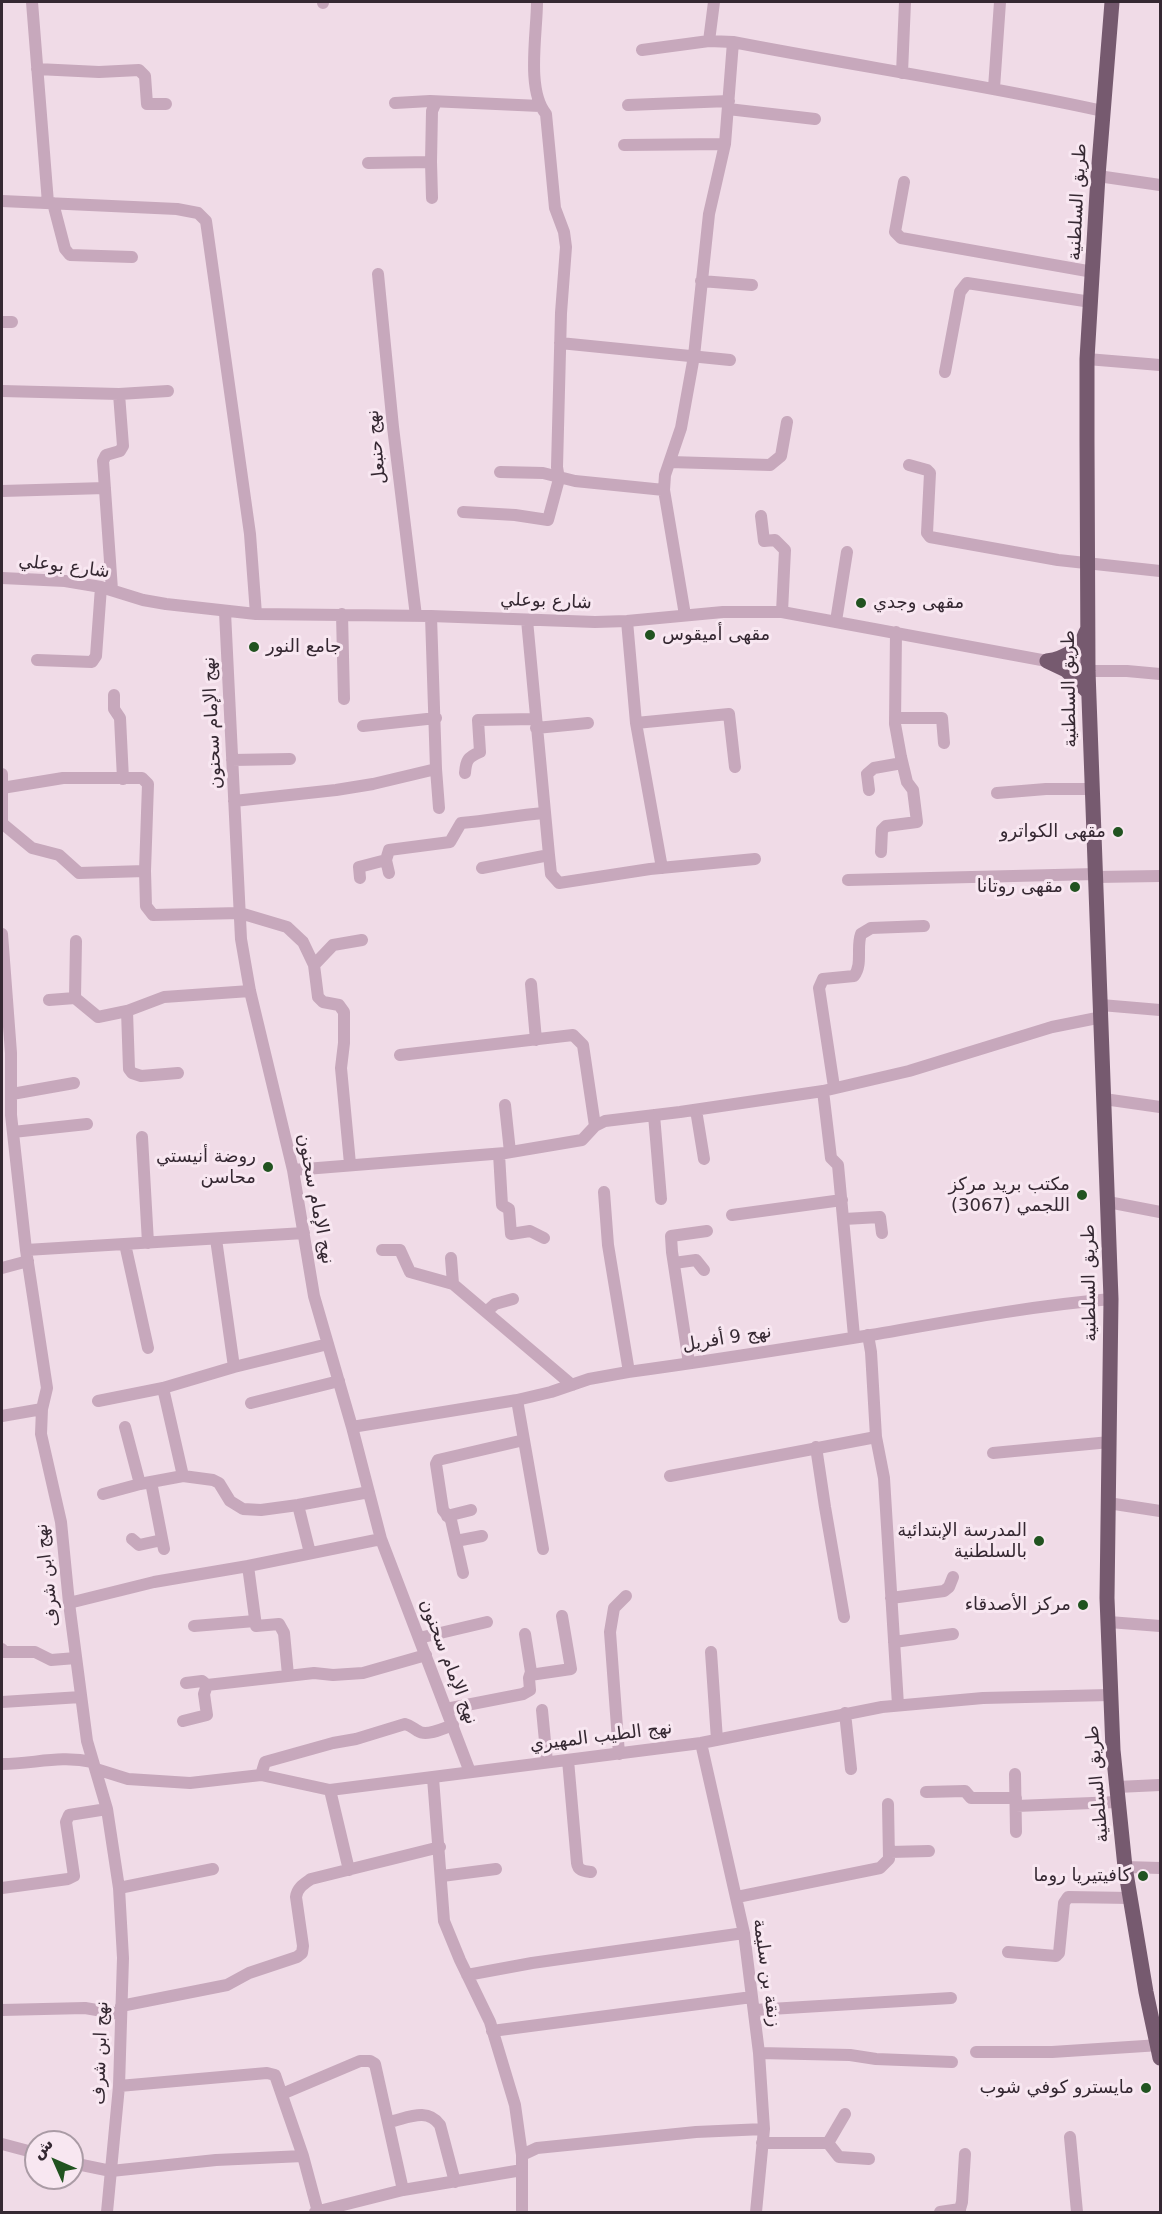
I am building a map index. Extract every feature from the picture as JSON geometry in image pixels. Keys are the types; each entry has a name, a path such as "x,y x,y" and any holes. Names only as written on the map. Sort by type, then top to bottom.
{"main road":[{"name":"طريق السلطنية","path":"1112,2 1098,176 1087,359 1088,692 1111,1299 1108,1503 1110,1695 1125,1867 1147,2002 1159,2049"},
{"path":"1047,661 1058,659 1078,647 1088,626"},
{"path":"1047,661 1074,676 1088,692"}],"street":[{"path":"32,2 51,203 65,249 70,255 132,257"},
{"path":"463,512 515,515 548,520 559,479 557,467 560,343 566,247 564,232 555,208 546,114 540,106 534,72 537,2"},
{"path":"709,41 714,2"},
{"path":"902,73 904,2"},
{"path":"994,87 1000,2"},
{"path":"642,50 709,41 733,42 902,73 994,87 1103,111"},
{"path":"685,615 664,490 665,475 681,428 694,356 709,214 725,144 733,42"},
{"path":"37,69 99,72 139,70 146,76 147,104 166,104"},
{"path":"395,103 436,102 540,106"},
{"path":"432,198 432,111 436,102"},
{"path":"628,105 728,105 815,119"},
{"path":"624,145 725,144"},
{"path":"368,163 431,162"},
{"path":"1098,176 1161,185"},
{"path":"904,182 896,232 901,238 1093,272"},
{"path":"2,201 177,209 198,213 206,222 247,512 255,579 256,614"},
{"name":"نهج حنبعل","path":"378,274 393,427 416,616"},
{"path":"701,281 752,285"},
{"path":"945,372 960,292 967,283 1091,303"},
{"path":"560,343 730,360"},
{"path":"1087,359 1161,365"},
{"path":"2,392 119,394 168,391"},
{"path":"37,660 92,662 96,656 107,589 103,459 109,454 120,451 123,446 119,394"},
{"path":"670,462 766,467 775,463 781,456 787,422"},
{"path":"909,465 930,473 927,533 930,537 1088,564 1161,571"},
{"path":"500,472 543,473 559,479 664,490"},
{"path":"2,491 105,488"},
{"path":"761,516 764,541 775,540 785,550 782,612"},
{"path":"836,621 847,552"},
{"name":"شارع بوعلي","path":"2,578 65,581 107,589 143,600 225,612 256,614 627,621 747,611 782,612 1088,668 1161,675"},
{"name":"نهج الإمام سحنون","path":"225,612 241,939 249,991 293,1170 314,1296 352,1426 381,1539 470,1772"},
{"path":"342,614 344,699"},
{"path":"431,616 439,808"},
{"path":"527,620 549,855 552,874 559,883 662,868 755,859"},
{"path":"627,621 636,723 662,868"},
{"path":"881,852 882,830 886,826 917,822 913,790 907,782 902,763 895,718 896,632"},
{"path":"114,695 114,709 120,718 123,778"},
{"path":"636,723 729,714 735,767"},
{"path":"363,726 436,718"},
{"path":"895,718 942,718 944,743"},
{"path":"465,773 469,756 480,752 477,720 588,723"},
{"path":"232,760 290,759"},
{"path":"869,790 867,774 874,768 902,763"},
{"path":"234,801 336,790 436,769"},
{"path":"2,774 2,824 32,848 58,855 79,873 145,871"},
{"path":"2,788 63,778 142,778 148,784 146,906 153,915 240,913 286,927 303,942 314,965 318,997 323,1002 339,1005 344,1012 341,1068 350,1164"},
{"path":"997,793 1046,789 1092,789"},
{"path":"389,873 386,860 389,850 450,842 461,824 505,816 544,813"},
{"path":"482,867 549,855"},
{"path":"360,878 359,867 386,860"},
{"path":"848,880 1161,876"},
{"path":"854,1336 838,1165 831,1158 828,1089 819,988 823,979 854,976 859,970 858,941 861,934 871,928 924,926"},
{"name":"نهج ابن شرف","path":"2,934 6,1051 12,1094 6,1115 13,1132 27,1256 47,1388 42,1409 41,1434 61,1522 87,1741 107,1809 119,1888 123,1958 119,2086 107,2212"},
{"path":"314,965 333,945 362,940"},
{"path":"75,998 76,941"},
{"path":"531,984 536,1040"},
{"path":"49,1000 75,998 98,1017 127,1011 164,997 249,991"},
{"path":"293,1170 505,1153 582,1140 595,1126 605,1121 696,1110 828,1089 909,1071 1101,1011 1161,1010"},
{"path":"127,1011 129,1069 132,1073 141,1076 178,1073"},
{"path":"400,1055 573,1035 583,1045 595,1126"},
{"path":"12,1094 74,1083"},
{"path":"1104,1099 1161,1107"},
{"path":"505,1105 502,1205 509,1209 511,1234 530,1231 544,1238"},
{"path":"696,1110 704,1159"},
{"path":"654,1115 661,1199"},
{"path":"13,1132 87,1124"},
{"path":"142,1137 148,1243"},
{"path":"604,1192 608,1245 629,1372"},
{"path":"732,1215 842,1200"},
{"path":"1108,1202 1161,1212"},
{"path":"844,1219 880,1217 882,1233"},
{"path":"689,1363 671,1236 707,1231"},
{"path":"2,1268 27,1256 125,1244 304,1233"},
{"path":"216,1239 234,1367"},
{"path":"125,1244 148,1348"},
{"path":"382,1251 400,1250 410,1272 453,1284 572,1385"},
{"path":"451,1258 453,1284"},
{"path":"674,1263 696,1260 704,1270"},
{"path":"486,1312 495,1304 513,1299"},
{"name":"نهج 9 أفريل","path":"352,1426 517,1400 589,1379 629,1372 868,1335 992,1313 1111,1299"},
{"path":"868,1335 876,1437 884,1478 898,1705"},
{"path":"98,1401 163,1388 234,1367 328,1344"},
{"path":"250,1403 339,1381"},
{"path":"163,1388 183,1476"},
{"path":"517,1400 543,1549"},
{"path":"2,1416 42,1409"},
{"path":"125,1427 146,1483 163,1545 139,1545 132,1539"},
{"path":"670,1476 876,1437"},
{"path":"463,1573 451,1520 443,1510 436,1464 438,1460 524,1440"},
{"path":"993,1453 1110,1442"},
{"path":"816,1447 844,1617"},
{"path":"103,1494 183,1476 219,1483 230,1501 243,1509 261,1510 369,1492"},
{"path":"1108,1503 1161,1511"},
{"path":"298,1505 310,1553"},
{"path":"447,1516 471,1510"},
{"path":"456,1541 482,1536"},
{"path":"69,1603 154,1582 381,1539"},
{"path":"248,1566 256,1626 279,1624 284,1633 288,1675"},
{"path":"891,1598 944,1591 949,1587 953,1577"},
{"path":"619,1754 610,1632 614,1608 626,1596"},
{"path":"530,1675 571,1669 562,1616"},
{"path":"194,1626 255,1621"},
{"path":"419,1638 487,1622"},
{"path":"1109,1622 1161,1626"},
{"path":"446,1709 523,1694 530,1690 525,1634"},
{"path":"894,1642 953,1634"},
{"path":"2,1649 3,1652 11,1654 36,1652 51,1660 76,1658"},
{"path":"711,1652 717,1740"},
{"path":"186,1683 202,1681 207,1685 314,1673 333,1675 363,1673 426,1655"},
{"path":"183,1721 207,1715 204,1694 207,1685"},
{"name":"نهج الطيب المهيري","path":"2,1764 45,1759 75,1759 128,1779 190,1783 261,1776 330,1790 701,1743 844,1713 898,1705 983,1698 1110,1695"},
{"path":"2,1702 81,1696"},
{"path":"542,1710 547,1762"},
{"path":"844,1713 851,1769"},
{"path":"261,1776 265,1762 405,1724 426,1733 453,1725"},
{"name":"زنقة بن سليمة","path":"701,1743 744,1933 759,2054 764,2129 756,2212"},
{"path":"568,1760 578,1868 581,1871 591,1872"},
{"path":"1015,1774 1016,1832"},
{"path":"433,1778 444,1921 492,2031 515,2105 522,2155 522,2212"},
{"path":"926,1792 965,1791 971,1798 1016,1802 1118,1795 1161,1785"},
{"path":"330,1790 349,1870"},
{"path":"736,1897 880,1868 890,1859 888,1804"},
{"path":"2,1888 68,1879 74,1876 66,1822 69,1815 107,1809"},
{"path":"2,2010 85,2008 121,2010 227,1985 249,1973 297,1957 302,1953 296,1892 311,1879 440,1847"},
{"path":"890,1851 929,1851"},
{"path":"1125,1867 1161,1868"},
{"path":"119,1888 213,1869"},
{"path":"442,1876 496,1869"},
{"path":"1008,1953 1056,1956 1059,1953 1064,1903 1068,1897 1130,1898"},
{"path":"467,1975 532,1963 744,1933"},
{"path":"492,2031 753,2003 951,1998"},
{"path":"976,2052 1159,2049"},
{"path":"759,2054 850,2055 876,2059 952,2062"},
{"path":"282,2094 360,2061 370,2061 375,2064 403,2190"},
{"path":"119,2086 267,2073 275,2075 303,2156 317,2212 337,2210 403,2190 522,2170"},
{"path":"389,2122 424,2114 435,2119 440,2125 454,2182"},
{"path":"828,2143 845,2114"},
{"path":"522,2155 537,2148 696,2132 764,2129"},
{"path":"1070,2137 1077,2212"},
{"path":"762,2143 828,2143"},
{"path":"828,2143 839,2157 868,2159"},
{"path":"2,2144 24,2150"},
{"path":"940,2212 960,2211 964,2154"},
{"path":"84,2165 111,2171 216,2160 303,2156"}],"place":[{"name":"مقهى وجدي","path":"861,603"},
{"name":"مقهى أميقوس","path":"650,635"},
{"name":"جامع النور","path":"254,647"},
{"name":"مقهى الكواترو","path":"1118,832"},
{"name":"مقهى روتانا","path":"1075,887"},
{"name":"روضة أنيستي محاسن","path":"268,1167"},
{"name":"مكتب بريد مركز اللجمي (3067)","path":"1082,1195"},
{"name":"المدرسة الإبتدائية بالسلطنية","path":"1039,1541"},
{"name":"مركز الأصدقاء","path":"1083,1605"},
{"name":"كافيتيريا روما","path":"1143,1876"},
{"name":"مايسترو كوفي شوب","path":"1146,2088"}]}
